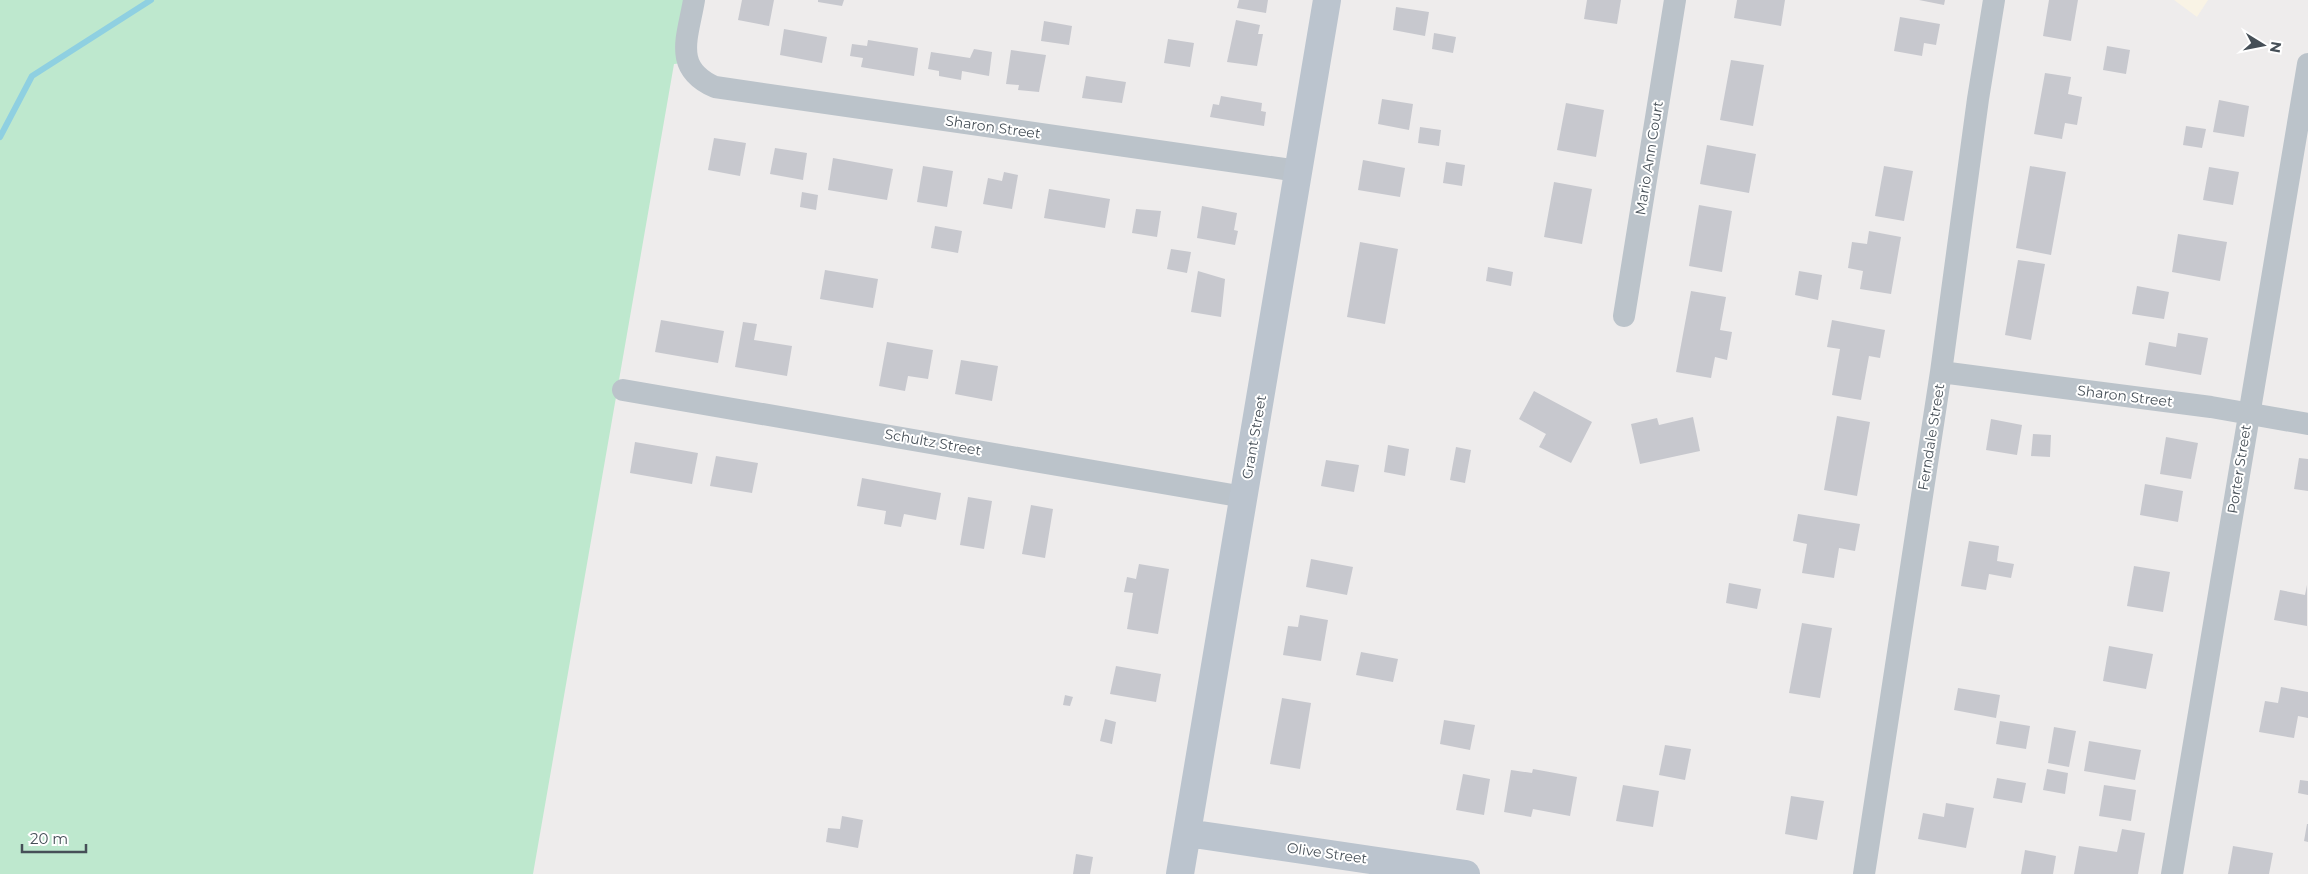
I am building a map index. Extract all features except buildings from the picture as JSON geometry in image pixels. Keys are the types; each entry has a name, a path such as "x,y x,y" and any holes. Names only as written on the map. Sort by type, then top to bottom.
{"street":[{"name":"Sharon Street","path":"694,0 686,58 692,72 701,81 716,87 1298,171"},
{"name":"Grant Street","path":"1180,874 1328,0"},
{"name":"Mario Ann Court","path":"1624,316 1675,0"},
{"name":"Ferndale Street","path":"1864,874 1941,372 1978,99 1994,0"},
{"name":"Porter Street","path":"2172,874 2308,64"},
{"name":"Sharon Street","path":"1941,372 2211,407 2308,424"},
{"name":"Schultz Street","path":"622,390 1244,497"},
{"name":"Olive Street","path":"1187,833 1466,874"}],"shaded area":[{"path":"2174,0 2208,0 2197,17"}],"green space":[{"path":"0,0 690,0 683,63 674,64 533,874 0,874"}],"waterway":[{"path":"0,137 32,76 151,0"}]}
